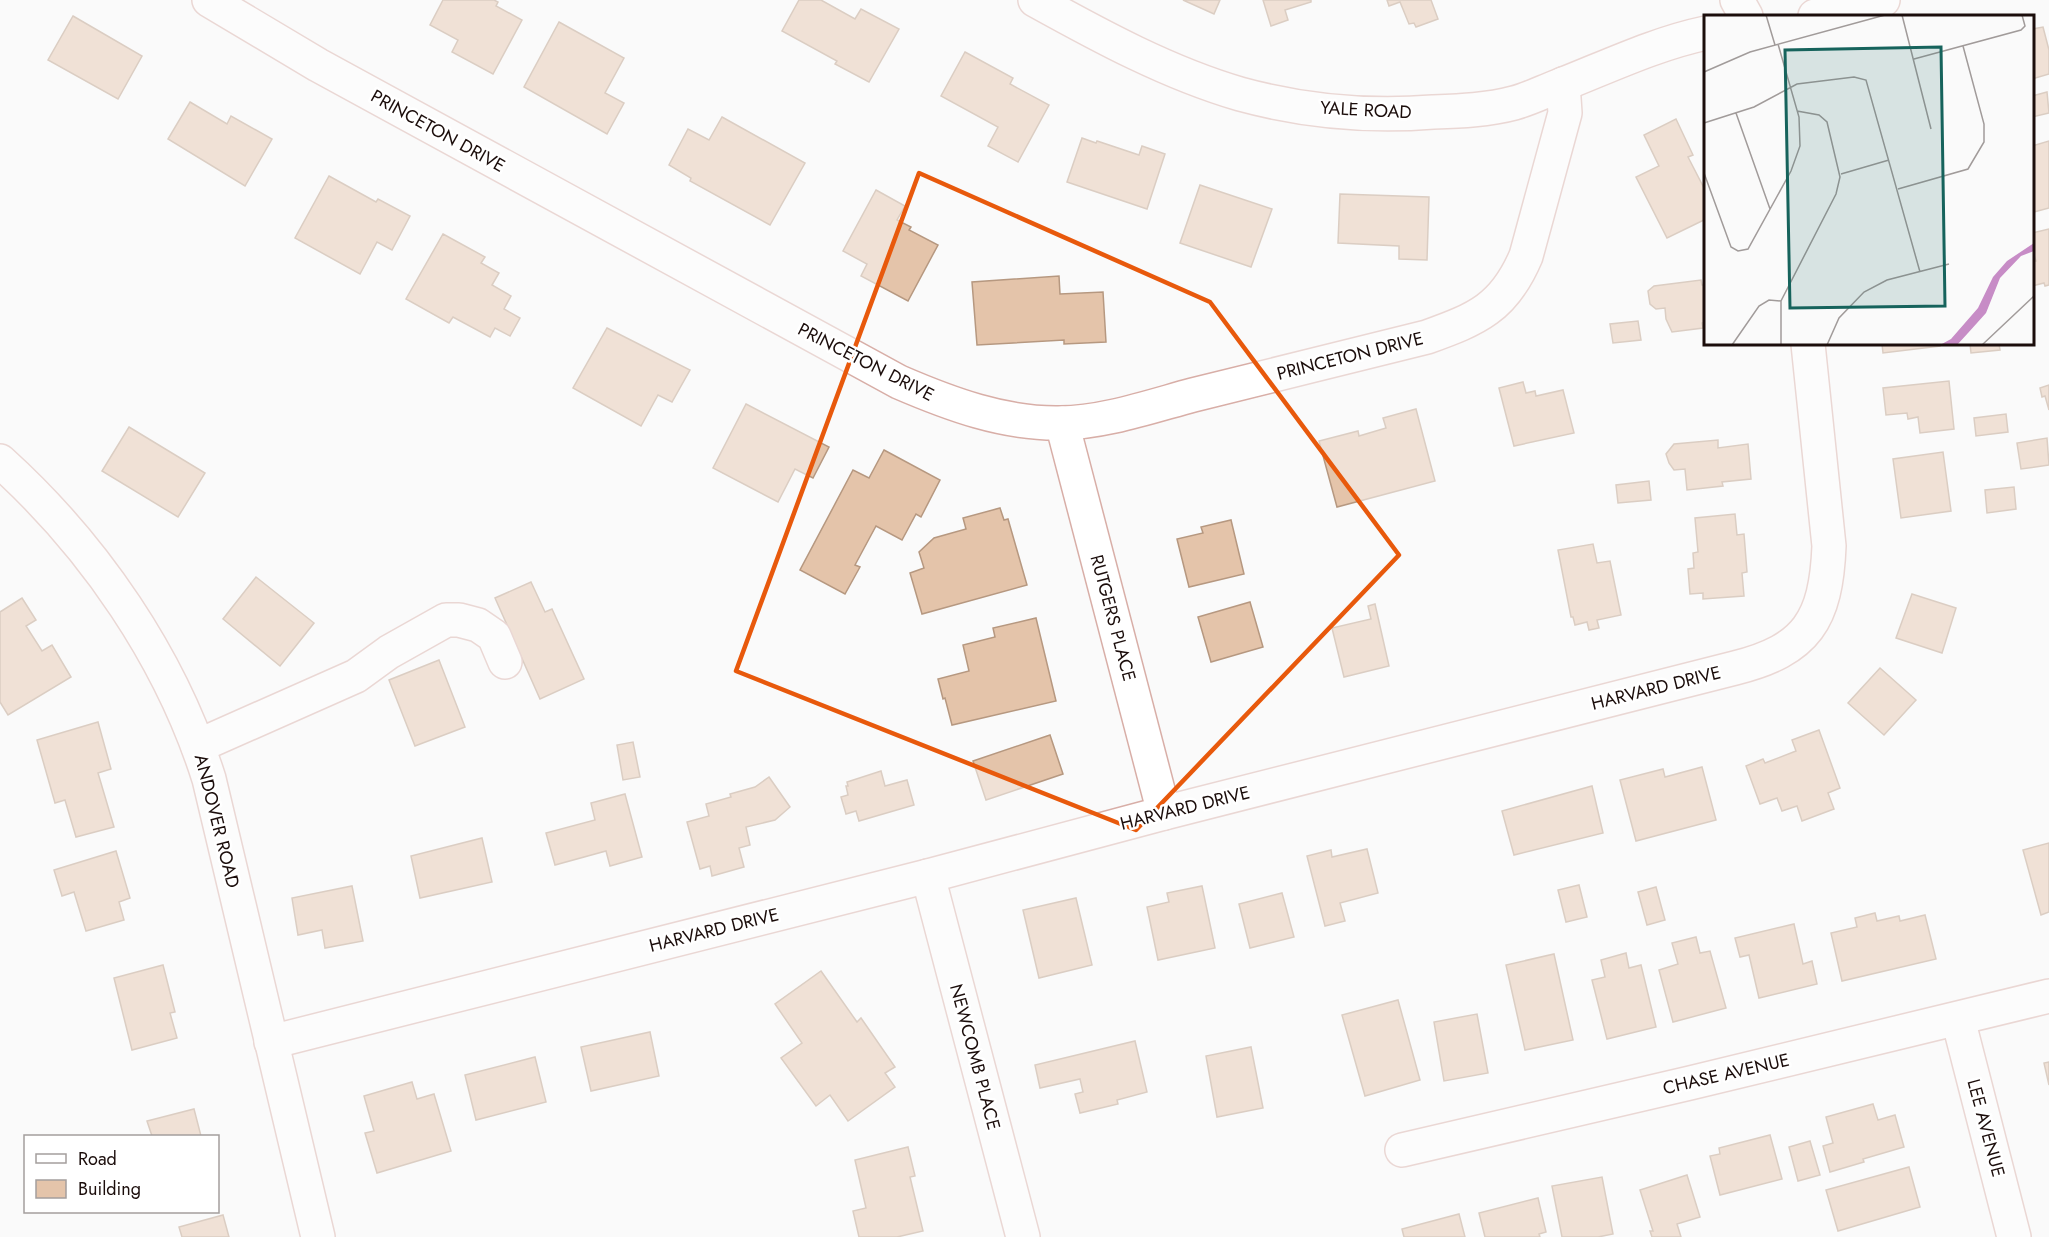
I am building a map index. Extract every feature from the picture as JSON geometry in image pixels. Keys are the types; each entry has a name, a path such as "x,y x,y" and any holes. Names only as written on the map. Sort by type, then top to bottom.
{"street":[{"name":"PRINCETON DRIVE","path":"208,0 318,65 899,382 966,408 1033,422 1062,423 1117,414 1416,340 1474,319 1506,292 1519,273 1526,256 1565,113 1563,84"},
{"name":"YALE ROAD","path":"1035,0 1125,47 1187,75 1239,93 1288,105 1400,115 1485,109 1515,103 1652,49 1704,33"},
{"path":"1737,0 1745,15"},
{"path":"1819,15 1882,0"},
{"name":"HARVARD DRIVE","path":"271,1042 1762,662 1782,652 1800,639 1814,619 1828,572 1829,546 1808,345"},
{"name":"RUTGERS PLACE","path":"1062,423 1164,813"},
{"name":"ANDOVER ROAD","path":"0,461 49,509 116,592 142,633 184,712 198,746 209,779 318,1237"},
{"path":"198,746 356,676 389,652 446,620 459,620 478,625 494,636 505,662"},
{"name":"NEWCOMB PLACE","path":"928,876 1023,1237"},
{"name":"CHASE AVENUE","path":"1402,1150 2049,996"},
{"name":"LEE AVENUE","path":"1958,1019 2014,1237"}],"highlighted area":[{"path":"919,173 1210,302 1399,555 1136,830 736,671"}],"building":[{"path":"443,0 494,0 498,2 496,6 522,20 493,74 452,52 458,40 430,25"},
{"path":"799,0 821,0 855,19 861,9 899,29 869,82 835,64 837,61 782,31"},
{"path":"1183,0 1220,0 1214,14"},
{"path":"1263,0 1311,0 1311,2 1285,10 1288,20 1271,26"},
{"path":"1387,0 1431,0 1438,19 1416,27 1414,23 1409,24 1400,2 1389,6"},
{"path":"73,16 142,56 118,99 48,60"},
{"path":"559,22 624,58 605,93 624,103 607,134 524,87"},
{"path":"2043,27 2049,50 2049,74 2034,78 2034,29"},
{"path":"965,52 1013,78 1010,84 1049,105 1018,162 988,146 998,127 941,96"},
{"path":"2047,92 2049,113 2034,117 2034,95"},
{"path":"190,102 227,124 231,116 272,139 245,186 168,139"},
{"path":"722,117 805,163 770,225 690,181 691,178 669,165 688,129 709,140"},
{"path":"1676,119 1693,155 1688,157 1704,188 1704,220 1667,238 1636,177 1659,166 1644,135"},
{"path":"1082,138 1139,155 1142,146 1165,154 1147,209 1067,182"},
{"path":"2049,141 2049,208 2034,212 2034,145"},
{"path":"329,176 376,202 378,199 410,216 392,250 377,242 360,274 295,238"},
{"path":"1200,185 1272,209 1251,267 1180,243"},
{"path":"876,190 905,206 897,220 911,227 909,230 938,245 908,301 861,276 867,264 843,251"},
{"path":"1340,194 1429,197 1427,260 1399,259 1399,246 1338,243"},
{"path":"2049,229 2049,285 2045,286 2044,283 2034,286 2034,262 2036,261 2034,233"},
{"path":"443,234 485,257 481,263 499,273 492,285 511,296 504,309 520,318 510,336 495,328 490,337 453,317 449,323 406,299"},
{"path":"1059,276 1060,294 1103,292 1106,342 1064,344 1064,340 977,345 972,282"},
{"path":"1701,280 1704,285 1703,328 1672,332 1666,319 1665,308 1656,309 1650,304 1648,291 1654,286"},
{"path":"1638,321 1641,340 1613,343 1610,324"},
{"path":"607,328 690,370 672,402 658,395 641,426 573,388"},
{"path":"1882,345 1940,345 1940,346 1883,353"},
{"path":"1970,345 1999,345 2000,350 1971,353"},
{"path":"1949,381 1954,429 1920,433 1918,417 1908,419 1907,413 1886,415 1883,388"},
{"path":"1523,382 1526,393 1535,391 1536,396 1563,390 1574,433 1514,446 1499,388"},
{"path":"2049,385 2049,410 2040,388"},
{"path":"746,404 829,447 813,478 795,469 778,502 713,468"},
{"path":"1416,409 1435,481 1337,507 1319,441 1358,431 1359,436 1386,428 1383,418"},
{"path":"2006,414 2008,432 1976,436 1974,418"},
{"path":"129,427 205,473 178,517 102,471"},
{"path":"2047,438 2049,465 2021,469 2017,443"},
{"path":"1718,440 1718,448 1748,444 1751,479 1722,482 1723,486 1687,490 1685,469 1674,470 1666,454 1674,444"},
{"path":"884,450 940,480 921,517 916,514 902,540 876,526 855,565 860,567 845,594 800,570 853,470 869,478"},
{"path":"1943,452 1951,511 1901,518 1893,459"},
{"path":"1649,481 1651,500 1618,503 1616,485"},
{"path":"2014,487 2016,509 1987,513 1985,490"},
{"path":"1000,508 1004,520 1008,519 1027,585 922,614 910,573 924,568 919,552 934,538 966,529 963,518"},
{"path":"1735,514 1737,535 1744,534 1747,572 1742,573 1744,596 1703,599 1703,593 1690,594 1688,569 1694,568 1693,553 1698,552 1695,518"},
{"path":"1231,520 1244,574 1189,587 1177,539 1203,533 1201,527"},
{"path":"1593,544 1597,563 1610,561 1621,615 1597,620 1599,628 1589,630 1587,622 1575,625 1571,617 1558,550"},
{"path":"256,577 314,623 280,666 223,619"},
{"path":"531,582 545,612 552,609 584,679 540,699 495,598"},
{"path":"1912,594 1956,608 1942,653 1896,638"},
{"path":"22,598 36,620 26,626 42,651 52,645 71,677 8,715 0,702 0,612"},
{"path":"1250,602 1263,647 1211,662 1198,617"},
{"path":"1375,604 1389,666 1344,677 1332,628 1371,619 1368,606"},
{"path":"1036,618 1056,701 952,725 938,679 969,671 963,645 995,637 993,628"},
{"path":"439,660 465,727 415,746 389,680"},
{"path":"1880,668 1916,700 1884,735 1848,703"},
{"path":"98,722 111,769 98,773 114,827 76,837 65,800 55,803 37,740"},
{"path":"1819,730 1840,788 1828,793 1834,809 1802,821 1797,806 1782,811 1777,798 1760,804 1746,766 1763,759 1765,763 1796,751 1792,740"},
{"path":"1050,735 1063,774 986,800 973,761"},
{"path":"633,742 640,777 623,780 617,745"},
{"path":"1702,767 1716,820 1636,841 1620,780 1663,769 1665,777"},
{"path":"881,771 885,786 907,780 914,805 859,821 856,811 846,814 841,797 848,795 847,782"},
{"path":"769,777 790,807 775,820 746,827 750,845 739,848 744,867 712,876 710,866 700,869 687,822 709,816 706,804 755,787"},
{"path":"1592,786 1603,833 1514,855 1502,811"},
{"path":"625,794 642,857 610,866 606,851 555,865 546,833 595,820 591,803"},
{"path":"482,838 492,882 420,898 411,856"},
{"path":"2049,843 2049,912 2041,915 2023,850"},
{"path":"1367,849 1378,893 1340,903 1345,921 1325,926 1307,856 1331,850 1332,857"},
{"path":"116,851 130,898 119,902 124,920 86,931 74,892 62,896 54,870"},
{"path":"1579,885 1587,917 1566,922 1558,890"},
{"path":"352,886 363,941 325,948 322,930 298,935 292,898"},
{"path":"1202,886 1215,948 1158,960 1147,907 1169,902 1167,893"},
{"path":"1656,887 1665,920 1647,925 1638,892"},
{"path":"1282,893 1294,937 1250,948 1239,904"},
{"path":"1076,898 1092,965 1039,978 1023,910"},
{"path":"1875,913 1877,921 1899,916 1900,921 1925,915 1936,959 1842,981 1831,933 1857,927 1855,918"},
{"path":"1794,924 1803,964 1812,961 1817,984 1759,998 1749,955 1740,957 1735,938"},
{"path":"1696,937 1700,953 1710,951 1726,1008 1673,1022 1659,970 1678,964 1672,943"},
{"path":"1626,953 1629,968 1641,965 1656,1027 1607,1039 1592,980 1605,977 1601,960"},
{"path":"1554,954 1573,1040 1525,1050 1506,965"},
{"path":"163,965 175,1012 170,1013 177,1038 132,1050 114,978"},
{"path":"821,971 857,1022 861,1018 895,1067 885,1073 895,1087 848,1121 830,1095 816,1106 781,1058 802,1043 775,1004"},
{"path":"1398,1000 1420,1080 1365,1096 1342,1015"},
{"path":"1477,1014 1488,1073 1444,1081 1434,1022"},
{"path":"650,1032 659,1076 591,1091 581,1047"},
{"path":"1135,1041 1147,1092 1117,1100 1118,1104 1080,1113 1075,1094 1083,1092 1080,1079 1040,1088 1035,1065"},
{"path":"1251,1047 1263,1108 1217,1117 1206,1056"},
{"path":"535,1057 546,1102 476,1120 465,1075"},
{"path":"2049,1062 2049,1085 2044,1063"},
{"path":"412,1082 417,1099 434,1094 451,1151 377,1173 365,1133 374,1131 364,1096"},
{"path":"1873,1104 1878,1120 1895,1115 1904,1147 1830,1172 1823,1146 1833,1143 1826,1117"},
{"path":"194,1109 201,1135 152,1135 147,1121"},
{"path":"1770,1135 1782,1179 1720,1195 1710,1156 1720,1154 1719,1148"},
{"path":"1810,1141 1820,1175 1798,1181 1789,1147"},
{"path":"908,1147 915,1176 910,1177 923,1231 897,1237 859,1237 853,1211 866,1208 855,1160"},
{"path":"1909,1167 1920,1207 1838,1231 1826,1190"},
{"path":"1687,1175 1700,1217 1677,1224 1681,1237 1652,1237 1650,1231 1653,1231 1640,1190"},
{"path":"1602,1177 1613,1234 1598,1237 1562,1237 1552,1186"},
{"path":"1538,1198 1546,1232 1539,1234 1540,1237 1485,1237 1479,1213"},
{"path":"1459,1214 1465,1237 1404,1237 1402,1229"},
{"path":"223,1215 229,1237 182,1237 179,1227"}]}
